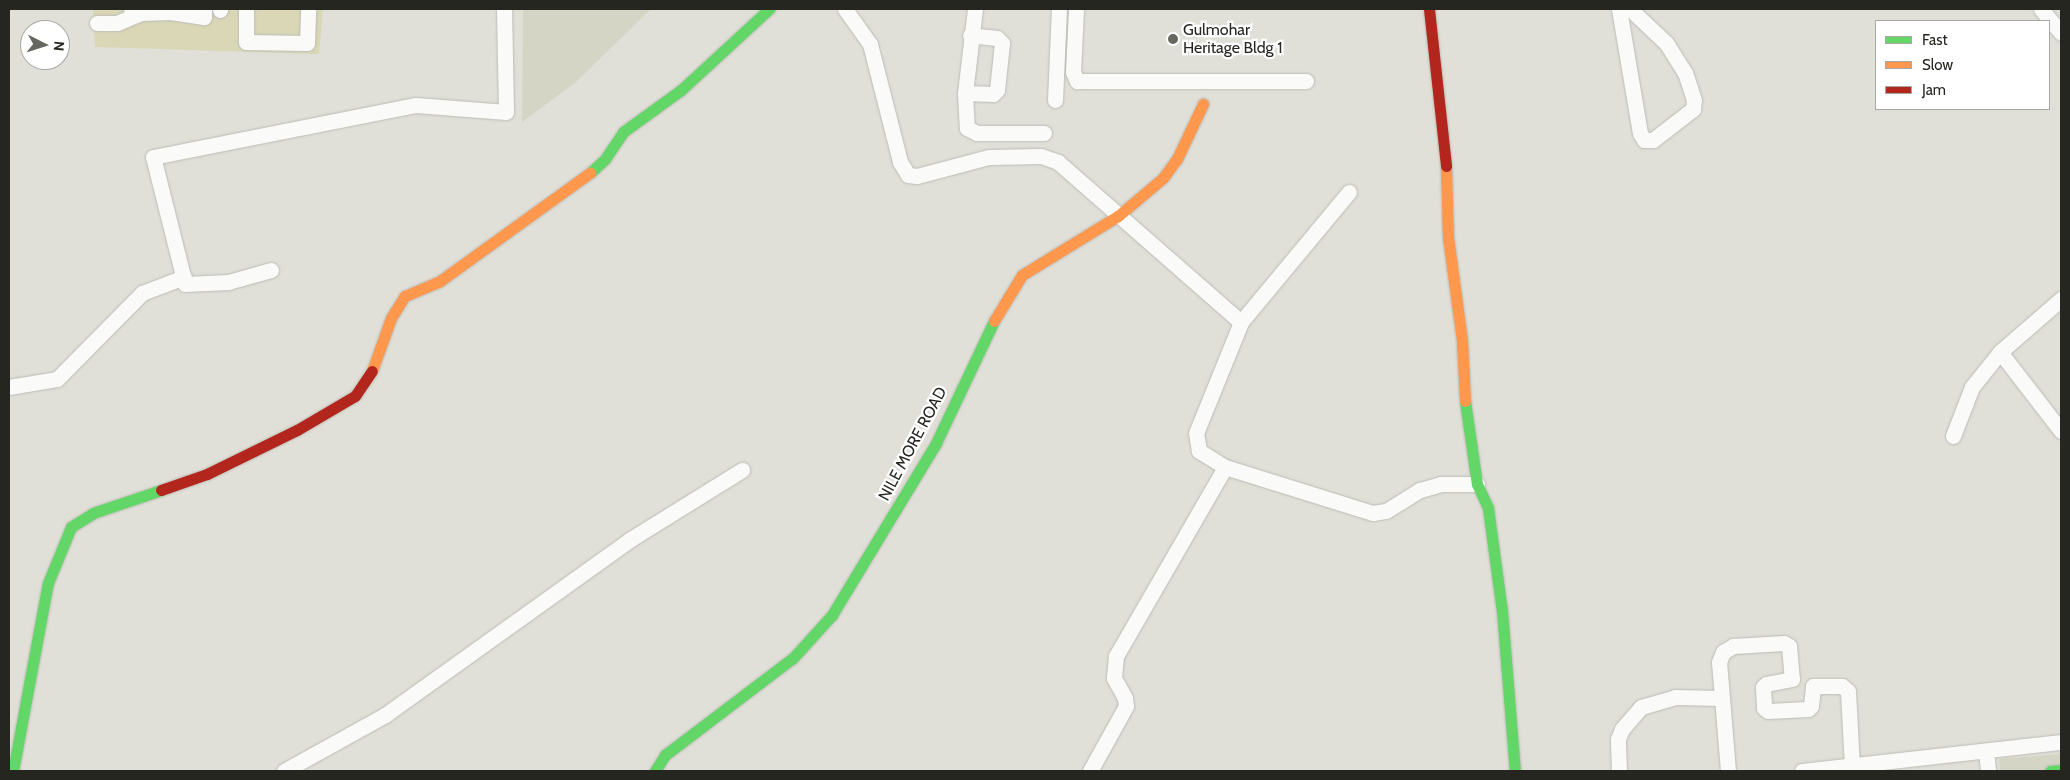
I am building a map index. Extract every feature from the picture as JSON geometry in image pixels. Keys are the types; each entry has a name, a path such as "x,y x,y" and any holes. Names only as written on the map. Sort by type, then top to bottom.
{"street":[{"path":"97,23 117,23 134,12 170,11 204,17 204,9"},
{"path":"246,9 246,42 307,43 308,9"},
{"path":"271,270 209,284 185,284 153,157 416,105 506,112 504,9"},
{"path":"13,771 48,583 71,527 92,513 207,474 297,430 355,396 370,378 391,318 405,296 440,282 593,170 624,132 681,90 769,9"},
{"path":"845,9 870,44 900,162 908,175 917,176 989,157 1041,156 1066,167 1118,216 1242,322"},
{"path":"975,9 970,35 965,93 968,128 971,131 1044,133"},
{"path":"1055,100 1059,9"},
{"path":"1076,9 1073,72 1077,81 1306,81"},
{"path":"1429,9 1445,142 1448,237 1477,484 1488,508 1502,611 1515,771"},
{"path":"1619,9 1640,133 1644,140 1653,140 1693,109 1694,100 1685,73 1666,43 1630,9"},
{"path":"2041,9 2061,33"},
{"path":"965,93 993,94 998,90 1002,43 997,38 970,35"},
{"name":"NILE MORE ROAD","path":"655,771 665,755 793,658 835,610 936,443 984,339 1014,285 1022,275 1118,216 1171,170 1202,104"},
{"path":"1349,192 1242,322 1196,433 1199,451 1225,467 1373,513 1386,511 1420,490 1441,484 1477,484"},
{"path":"9,387 57,379 142,293 184,277"},
{"path":"1953,436 1972,387 2000,352 2061,299"},
{"path":"2000,352 2061,431"},
{"path":"1090,771 1126,706 1125,698 1114,678 1116,656 1225,467"},
{"path":"284,771 385,715 631,539 742,470"},
{"path":"1728,771 1719,662 1723,652 1733,646 1784,643 1789,646 1792,679 1766,684 1763,687 1764,708 1768,711 1808,709 1811,706 1814,686 1842,686 1848,691 1861,768"},
{"path":"1619,771 1618,739 1622,728 1642,707 1675,697 1721,698"},
{"path":"1802,771 1861,768 2061,742"},
{"path":"1986,751 1988,771"},
{"path":"2050,771 2061,770"}],"shaded area":[{"path":"93,9 323,9 319,54 95,47"},
{"path":"523,9 651,9 576,82 522,122"},
{"path":"2061,754 2061,771 2000,771 1999,759"}],"traffic: fast":[{"path":"590,173 605,159 623,132 681,90 769,9"},
{"path":"655,771 665,755 793,658 832,615 936,443 994,321"},
{"path":"1465,401 1477,484 1488,508 1502,611 1515,771"},
{"path":"13,771 48,583 71,527 93,513 161,490"},
{"path":"2050,771 2061,770"}],"traffic: slow":[{"path":"994,321 1022,275 1118,216 1163,178 1177,159 1203,104"},
{"path":"1446,166 1448,237 1462,341 1465,401"},
{"path":"372,371 391,318 405,296 440,281 590,173"}],"traffic: jam":[{"path":"1429,9 1446,166"},
{"path":"161,490 207,474 297,430 355,396 372,371"}],"place":[{"name":"Gulmohar Heritage Bldg 1","path":"1173,39"}]}
